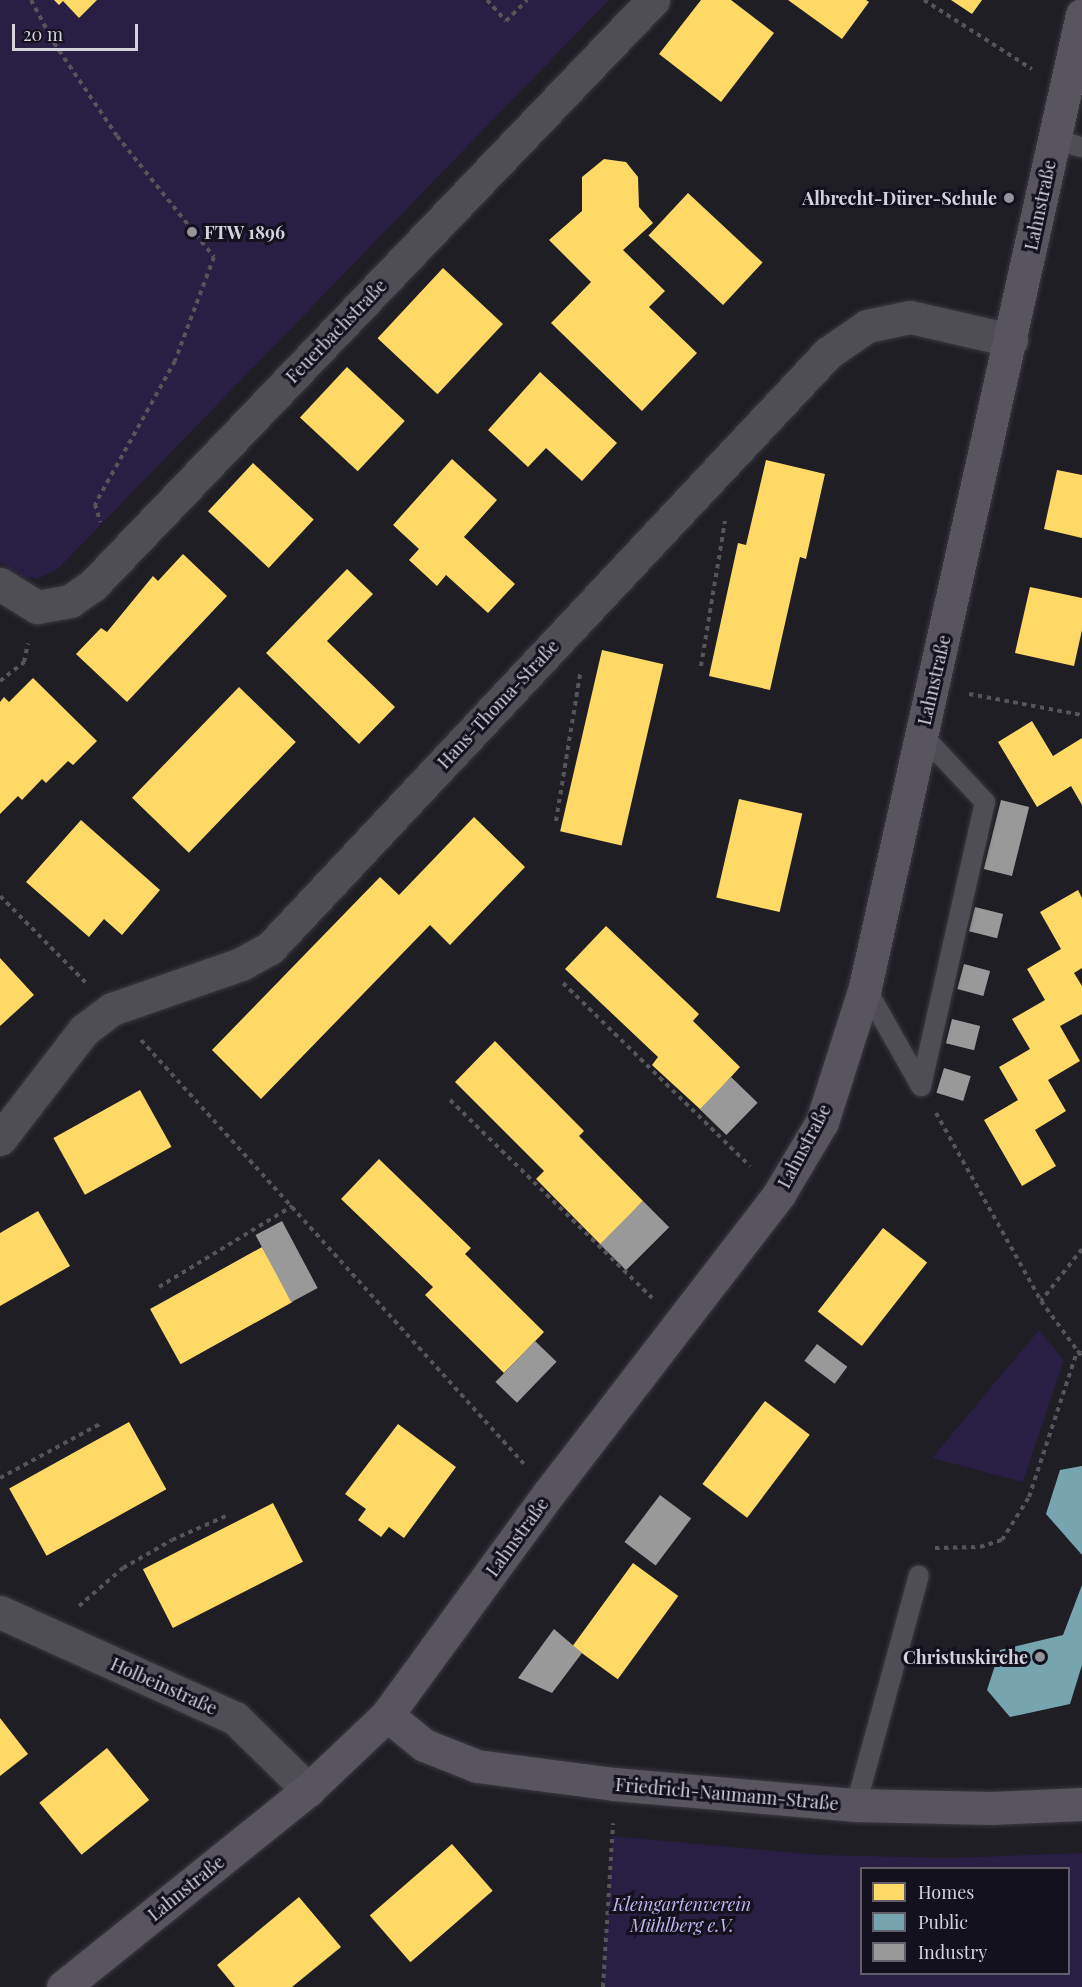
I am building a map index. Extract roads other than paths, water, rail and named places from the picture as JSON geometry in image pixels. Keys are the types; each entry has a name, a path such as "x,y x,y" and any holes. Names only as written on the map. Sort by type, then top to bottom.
{"street":[{"name":"Feuerbachstraße","path":"0,584 37,607 70,601 93,585 652,0"},
{"name":"Lahnstraße","path":"63,1987 308,1790 387,1715 549,1492 778,1194 822,1122 865,987 1011,340 1068,143 1065,90 1082,15"},
{"name":"Hans-Thoma-Straße","path":"0,1139 84,1030 112,1009 241,964 270,948 828,353 867,326 910,317 1011,340"},
{"name":"Holbeinstraße","path":"0,1612 235,1718 308,1790"},
{"name":"Friedrich-Naumann-Straße","path":"387,1715 424,1745 477,1766 614,1784 856,1805 991,1808 1082,1804"}],"lane":[{"path":"865,987 921,1086 985,802 922,735"},
{"path":"856,1805 919,1575"}],"place":[{"name":"Albrecht-Dürer-Schule","path":"1009,198"},
{"name":"FTW 1896","path":"192,232"},
{"name":"Christuskirche","path":"1040,1657"}],"park label":[{"name":"Kleingartenverein Mühlberg e.V.","path":"682,1915"}]}
